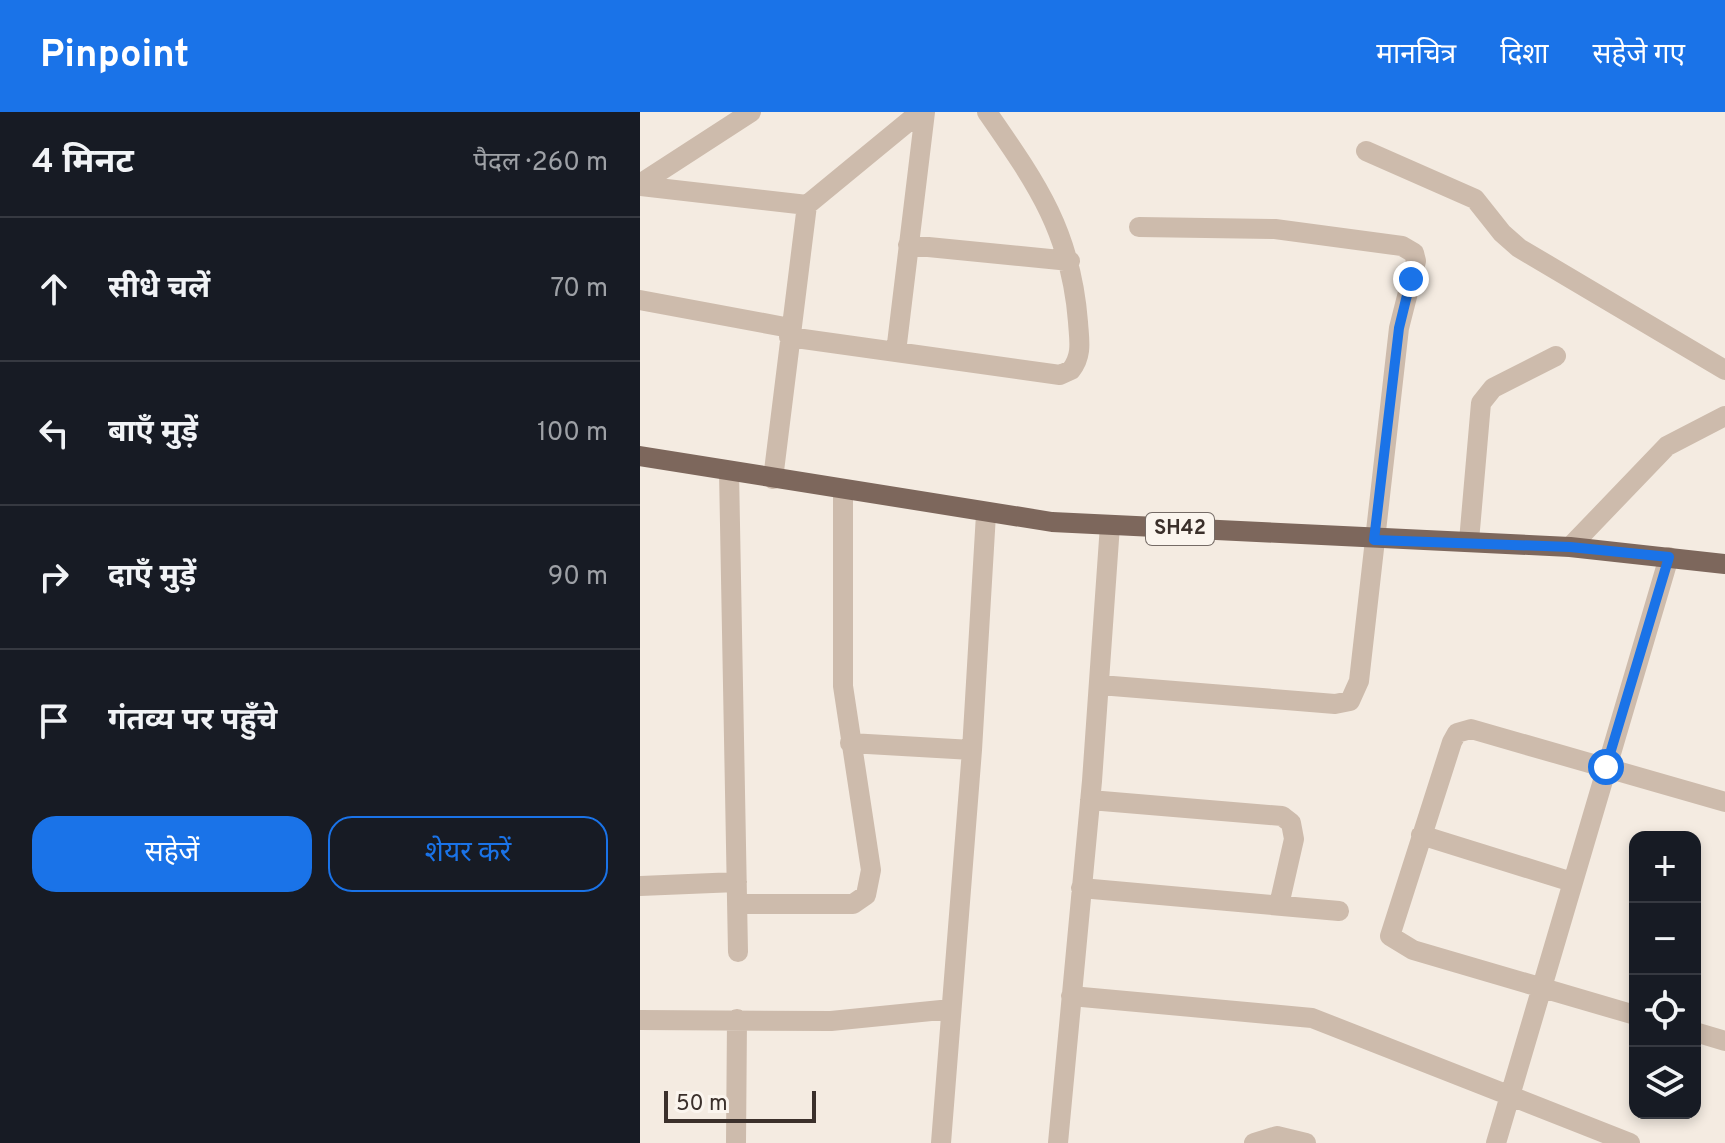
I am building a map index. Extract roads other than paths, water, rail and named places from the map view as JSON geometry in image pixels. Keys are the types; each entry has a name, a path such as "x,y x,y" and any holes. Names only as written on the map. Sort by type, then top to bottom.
{"main road":[{"name":"SH42","path":"640,456 986,514 1110,525 1374,540 1570,547 1725,564"}],"street":[{"path":"640,185 751,112"},
{"path":"773,479 807,205 922,112"},
{"path":"896,352 922,112"},
{"path":"640,300 789,333 896,352 1066,373 1076,364 1080,348 1070,261 1056,223 987,112"},
{"path":"1366,151 1475,199 1502,233 1519,248 1725,370"},
{"path":"640,185 807,205"},
{"path":"1100,685 1335,704 1350,701 1359,681 1399,328 1414,253 1402,246 1313,232 1139,227"},
{"path":"908,245 1070,261"},
{"path":"1469,541 1481,403 1493,388 1556,356"},
{"path":"1570,547 1667,446 1725,416"},
{"path":"729,471 738,952"},
{"path":"738,904 839,906 853,904 866,895 871,870 850,743 841,640 843,491"},
{"path":"941,1143 972,750 986,514"},
{"path":"1058,1143 1100,685 1110,525"},
{"path":"1496,1143 1669,557"},
{"path":"1629,1013 1393,941 1390,929 1452,742 1463,728 1725,802"},
{"path":"850,743 972,750"},
{"path":"1090,800 1282,816 1291,823 1294,839 1279,905"},
{"path":"1421,835 1572,882"},
{"path":"640,886 737,882"},
{"path":"1081,888 1339,911"},
{"path":"1071,996 1312,1018 1630,1143"},
{"path":"640,1020 831,1021 951,1009"},
{"path":"736,1143 737,1019"},
{"path":"1701,1034 1725,1041"},
{"path":"1254,1143 1277,1136 1306,1143"}]}
